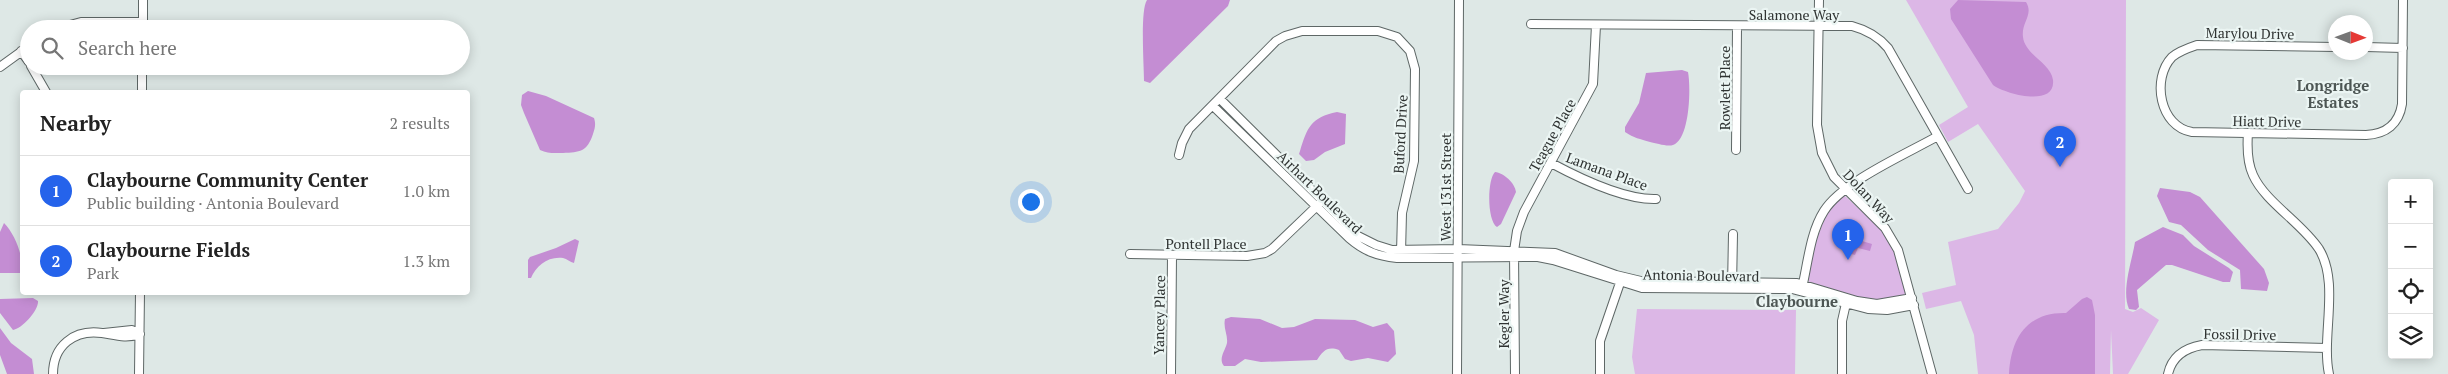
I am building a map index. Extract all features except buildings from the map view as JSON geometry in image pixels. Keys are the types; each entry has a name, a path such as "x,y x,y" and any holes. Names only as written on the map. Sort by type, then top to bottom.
{"street":[{"path":"143,0 143,20"},
{"name":"West 131st Street","path":"1457,374 1459,0"},
{"name":"Dolan Way","path":"1819,0 1818,136 1829,169 1885,228 1901,258 1932,374"},
{"path":"2373,47 2403,48 2403,0"},
{"name":"Salamone Way","path":"1531,24 1737,27 1852,26 1863,29 1882,41 1968,189"},
{"name":"Teague Place","path":"1515,254 1521,218 1593,84 1596,25"},
{"name":"Rowlett Place","path":"1736,150 1737,27"},
{"name":"Buford Drive","path":"1220,100 1276,41 1294,33 1378,31 1389,33 1404,43 1410,51 1415,69 1414,161 1402,214 1401,254"},
{"name":"Marylou Drive","path":"2162,89 2163,76 2169,62 2178,53 2197,45 2328,47"},
{"name":"Hiatt Drive","path":"2162,89 2166,116 2178,128 2198,133 2372,135 2383,132 2396,122 2400,116 2403,48"},
{"path":"0,67 20,52"},
{"path":"37,75 45,90"},
{"path":"142,75 142,90"},
{"path":"1179,155 1182,143 1189,129 1220,100"},
{"name":"Airhart Boulevard","path":"1220,100 1359,247 1378,256 1458,253"},
{"name":"Airhart Boulevard","path":"1213,106 1319,204"},
{"path":"2248,134 2248,157 2256,180 2311,238 2323,257 2328,282 2327,348 2329,374"},
{"path":"1802,288 1816,226 1829,204 1846,189 1938,136"},
{"name":"Lamana Place","path":"1551,163 1580,177 1632,196 1656,199"},
{"name":"Pontell Place","path":"1130,254 1246,256 1264,253 1272,249 1319,204"},
{"path":"1732,286 1733,234"},
{"name":"Antonia Boulevard","path":"1458,253 1555,253 1621,279 1652,288 1732,286 1802,288 1876,310 1888,310 1913,301"},
{"name":"Kegler Way","path":"1515,254 1515,374"},
{"name":"Yancey Place","path":"1171,374 1172,255"},
{"path":"1600,374 1600,341 1621,279"},
{"path":"139,374 140,295"},
{"path":"1842,374 1842,321 1846,301"},
{"path":"53,374 55,357 64,343 82,334 102,333 132,337 140,334"},
{"name":"Fossil Drive","path":"2168,374 2178,355 2190,348 2202,345 2327,348"}],"shaded area":[{"path":"1147,0 1230,0 1228,6 1150,83 1144,81 1143,26"},
{"path":"1906,0 2126,0 2125,309 2133,312 2141,308 2159,320 2128,374 2113,374 2111,330 2110,374 1978,374 1974,335 1961,301 1926,309 1922,293 1956,285 1948,242 1998,229 2019,203 2025,191 1978,124 1948,142 1939,125 1968,107"},
{"path":"1958,0 2026,2 2029,11 2023,37 2028,49 2051,74 2053,80 2052,89 2047,94 2038,96 2018,95 1993,85 1951,19 1950,9"},
{"path":"1682,70 1688,72 1689,100 1686,123 1679,141 1673,145 1665,145 1637,138 1625,132 1625,127 1639,103 1646,73"},
{"path":"528,91 546,96 594,118 594,132 585,148 563,153 549,153 540,150 521,105 522,95"},
{"path":"1337,112 1346,114 1345,144 1325,152 1314,160 1306,161 1299,154 1311,125 1321,117"},
{"path":"1495,172 1502,174 1508,179 1514,185 1516,192 1501,224 1497,227 1491,217 1489,200 1492,176"},
{"path":"2160,188 2190,192 2200,197 2264,269 2269,283 2267,291 2241,289 2240,270 2208,250 2181,225 2169,222 2157,196"},
{"path":"1844,195 1886,234 1896,253 1906,291 1904,296 1879,301 1867,300 1809,283 1814,248 1824,221 1830,209"},
{"path":"4,223 12,233 20,253 20,273 0,273 0,232"},
{"path":"2163,227 2183,235 2194,246 2229,268 2233,272 2230,282 2223,282 2172,265 2166,265 2137,290 2139,307 2136,310 2129,309 2126,294 2135,242"},
{"path":"1852,238 1872,244 1870,251 1858,248 1855,255 1848,253"},
{"path":"575,239 579,241 574,263 563,258 548,260 536,270 531,278 528,278 528,260 530,257"},
{"path":"2087,297 2092,300 2095,315 2095,374 2009,374 2013,349 2031,322 2052,314 2066,313"},
{"path":"33,298 38,301 38,305 33,314 25,323 13,330 0,313 0,299"},
{"path":"1637,309 1796,310 1795,374 1635,374 1632,357"},
{"path":"1231,317 1260,319 1282,328 1294,327 1315,319 1355,320 1373,327 1387,323 1394,331 1396,354 1388,362 1368,358 1351,361 1345,359 1339,350 1328,349 1317,360 1261,362 1245,359 1235,366 1224,366 1222,358 1227,343 1225,319"},
{"path":"0,328 11,343 32,359 34,374 7,374 0,355"}],"place":[{"name":"Claybourne Fields","path":"2060,167"},
{"name":"Claybourne Community Center","path":"1848,260"}],"district":[{"name":"Longridge Estates","path":"2333,94"},
{"name":"Claybourne","path":"1797,301"}]}
